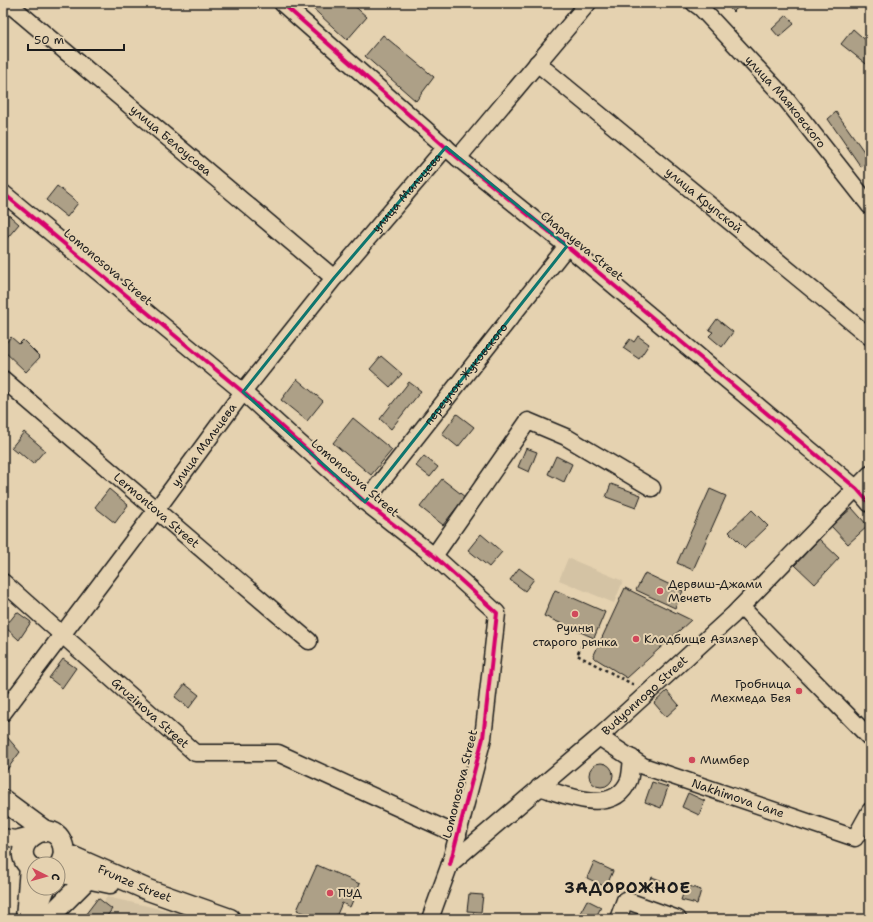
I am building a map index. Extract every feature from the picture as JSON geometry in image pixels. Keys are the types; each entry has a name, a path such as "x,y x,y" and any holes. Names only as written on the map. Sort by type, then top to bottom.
{"main road":[{"path":"3,800 31,849 26,919"},
{"path":"3,811 31,849"},
{"path":"31,849 56,836 61,841 61,856"},
{"name":"Frunze Street","path":"66,862 148,890 204,915 230,919"},
{"path":"66,874 148,890"},
{"path":"48,919 88,878"},
{"path":"33,919 42,896"}],"street":[{"name":"улица Белоусова","path":"8,3 334,278"},
{"name":"Chapayeva Street","path":"282,3 458,158 567,246 857,489 870,504"},
{"name":"улица Мальцева","path":"458,158 588,3"},
{"name":"улица Маяковского","path":"694,3 701,8 785,98 870,206"},
{"name":"улица Крупской","path":"537,63 870,337"},
{"name":"улица Мальцева","path":"3,713 243,392 334,278 446,147"},
{"name":"Lomonosova Street","path":"3,193 243,392 365,502 434,556 497,613 483,738 450,864"},
{"name":"переулок Жуковского","path":"365,502 567,246"},
{"name":"Lermontova Street","path":"3,379 157,509 309,641"},
{"path":"434,556 528,421 566,437 652,488"},
{"name":"Budyonnogo Street","path":"430,919 450,864 599,736 741,607 870,474"},
{"name":"Gruzinova Street","path":"3,582 195,753 278,752 458,836"},
{"path":"741,607 870,738"},
{"name":"Nakhimova Lane","path":"599,736 643,766 856,838 870,811"},
{"path":"539,787 582,800 605,802 620,793 629,780 632,758"},
{"path":"3,837 15,839 31,849"},
{"path":"3,848 31,849"},
{"path":"618,919 625,900 678,919"}],"path":[{"path":"585,640 577,655 647,691"}],"highlighted area":[{"path":"446,147 567,246 365,502 243,392 334,278"}],"shaded area":[{"name":"Руины старого рынка","path":"568,558 623,581 614,603 559,580"},
{"path":"107,897 192,916 190,919 91,919"}],"building":[{"path":"307,3 351,3 367,17 347,40"},
{"path":"725,3 743,3 733,12"},
{"path":"787,15 794,24 779,37 772,29"},
{"path":"853,29 870,44 870,67 841,44"},
{"path":"383,35 434,77 416,101 365,56"},
{"path":"836,112 870,160 861,167 828,119"},
{"path":"57,186 78,203 67,217 46,200"},
{"path":"3,210 19,224 3,243"},
{"path":"717,319 733,332 722,347 709,336 713,332 709,330"},
{"path":"638,336 649,344 639,359 623,348 630,339 634,342"},
{"path":"11,337 19,344 23,340 40,357 26,372 3,350 3,346"},
{"path":"381,356 402,374 390,387 370,369"},
{"path":"297,379 323,401 307,421 281,400"},
{"path":"409,382 421,391 391,429 380,419"},
{"path":"457,414 474,427 458,447 442,434"},
{"path":"353,418 392,450 371,475 333,443"},
{"path":"24,432 45,450 33,464 18,451 17,453 11,448"},
{"path":"526,448 537,452 529,472 518,467"},
{"path":"424,456 438,467 430,477 416,466"},
{"path":"556,456 572,464 564,482 548,474"},
{"path":"442,479 465,497 443,525 420,507"},
{"path":"611,484 641,495 636,508 606,497"},
{"path":"109,489 128,505 115,523 95,507"},
{"path":"710,489 726,496 693,570 677,563"},
{"path":"852,508 868,526 848,544 831,526"},
{"path":"752,510 768,526 745,548 729,532"},
{"path":"481,534 502,552 489,567 468,550"},
{"path":"819,539 839,558 815,584 795,565"},
{"path":"519,568 534,579 525,591 510,580"},
{"name":"Дервиш-Джами Мечеть","path":"645,573 683,591 675,608 636,590"},
{"name":"Кладбище Азизлер","path":"625,588 691,620 627,678 593,657"},
{"name":"Руины старого рынка","path":"555,590 605,612 594,638 544,616"},
{"path":"17,612 31,622 19,640 5,627"},
{"path":"63,659 76,668 62,688 49,678"},
{"path":"185,684 199,695 189,708 175,697"},
{"path":"667,691 679,705 666,717 654,703"},
{"path":"7,737 20,752 6,771 3,768 3,741"},
{"path":"601,763 610,766 613,775 610,784 601,787 592,784 589,775 592,766"},
{"path":"652,782 668,787 661,808 645,802"},
{"path":"688,793 705,801 699,815 682,807"},
{"path":"594,862 613,871 606,887 587,878"},
{"name":"ПУД","path":"317,865 360,884 350,907 342,903 335,919 318,919 297,910"},
{"path":"652,877 665,882 661,891 649,886"},
{"path":"686,885 701,890 697,904 681,900"},
{"path":"469,894 483,895 481,912 467,911"},
{"path":"98,898 112,909 105,919 82,919"},
{"path":"587,900 601,907 595,919 580,913"},
{"path":"368,912 378,919 363,919"}],"cycle path":[{"path":"282,3 458,158 567,246 857,489 870,504"},
{"path":"3,193 243,392 365,502 434,556 497,613 483,738 450,864"}],"place":[{"name":"Дервиш-Джами Мечеть","path":"660,591"},
{"name":"Руины старого рынка","path":"575,614"},
{"name":"Кладбище Азизлер","path":"636,639"},
{"name":"Гробница Мехмеда Бея","path":"799,691"},
{"name":"Мимбер","path":"692,760"},
{"name":"ПУД","path":"330,893"}],"district":[{"name":"ЗАДОРОЖНОЕ","path":"628,887"}]}
